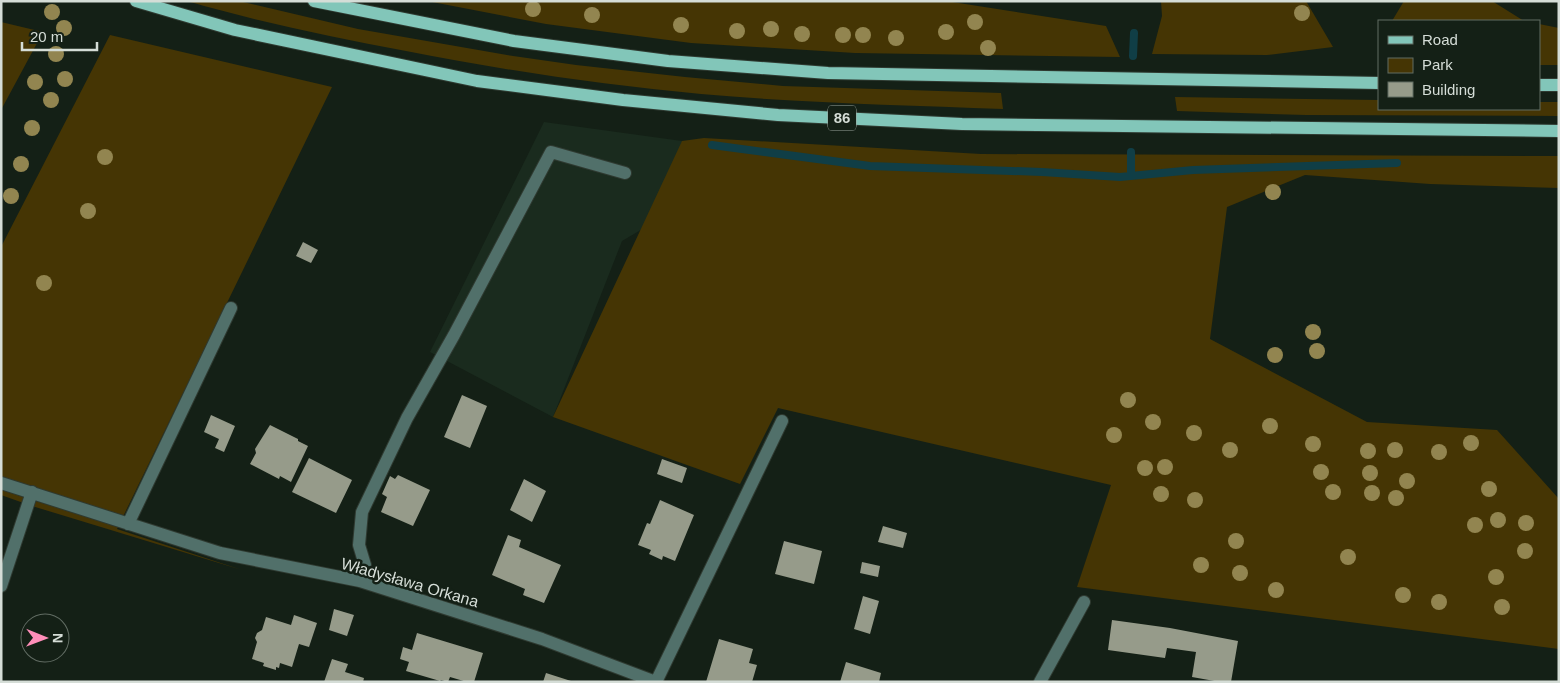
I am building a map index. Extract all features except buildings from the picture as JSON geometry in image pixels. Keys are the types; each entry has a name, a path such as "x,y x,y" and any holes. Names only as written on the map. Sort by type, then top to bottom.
{"main road":[{"name":"86","path":"136,1 235,30 477,81 623,100 759,113 962,124 1559,131"},
{"path":"314,1 514,41 668,61 828,73 1378,83"},
{"path":"1540,85 1559,85"}],"street":[{"path":"360,581 364,565 359,545 362,512 407,418 454,335 550,152 625,173"},
{"path":"124,523 231,308"},
{"name":"Władysława Orkana","path":"1,483 220,553 360,581 542,639 656,682 782,421"},
{"path":"1,586 32,492"},
{"path":"1040,682 1084,602"}],"shaded area":[{"path":"544,122 682,141 705,150 683,205 622,241 553,417 430,352"}],"green space":[{"path":"187,1 239,1 358,29 576,65 783,86 1001,93 1003,109 776,100 701,94 590,81 479,64 351,40 268,22"},
{"path":"427,1 946,1 1106,26 1120,57 855,53 691,43 546,24"},
{"path":"1161,1 1306,1 1333,47 1267,55 1152,54 1162,16"},
{"path":"1404,1 1492,1 1522,20 1393,20"},
{"path":"1,22 43,32 1,110"},
{"path":"1540,24 1559,28 1559,65 1540,65"},
{"path":"110,35 332,87 117,529 242,570 1,495 1,247"},
{"path":"1175,97 1378,100 1378,110 1540,110 1540,102 1559,102 1559,116 1306,115 1177,111"},
{"path":"704,138 981,154 1559,156 1559,188 1430,184 1305,175 1227,207 1210,339 1367,422 1497,430 1559,499 1559,649 1077,587 1111,485 778,408 740,484 553,417 682,141"}],"waterway":[{"path":"1133,56 1134,33"},
{"path":"712,145 870,166 1042,172 1120,177 1193,170 1397,163"},
{"path":"1131,152 1131,176"}]}
